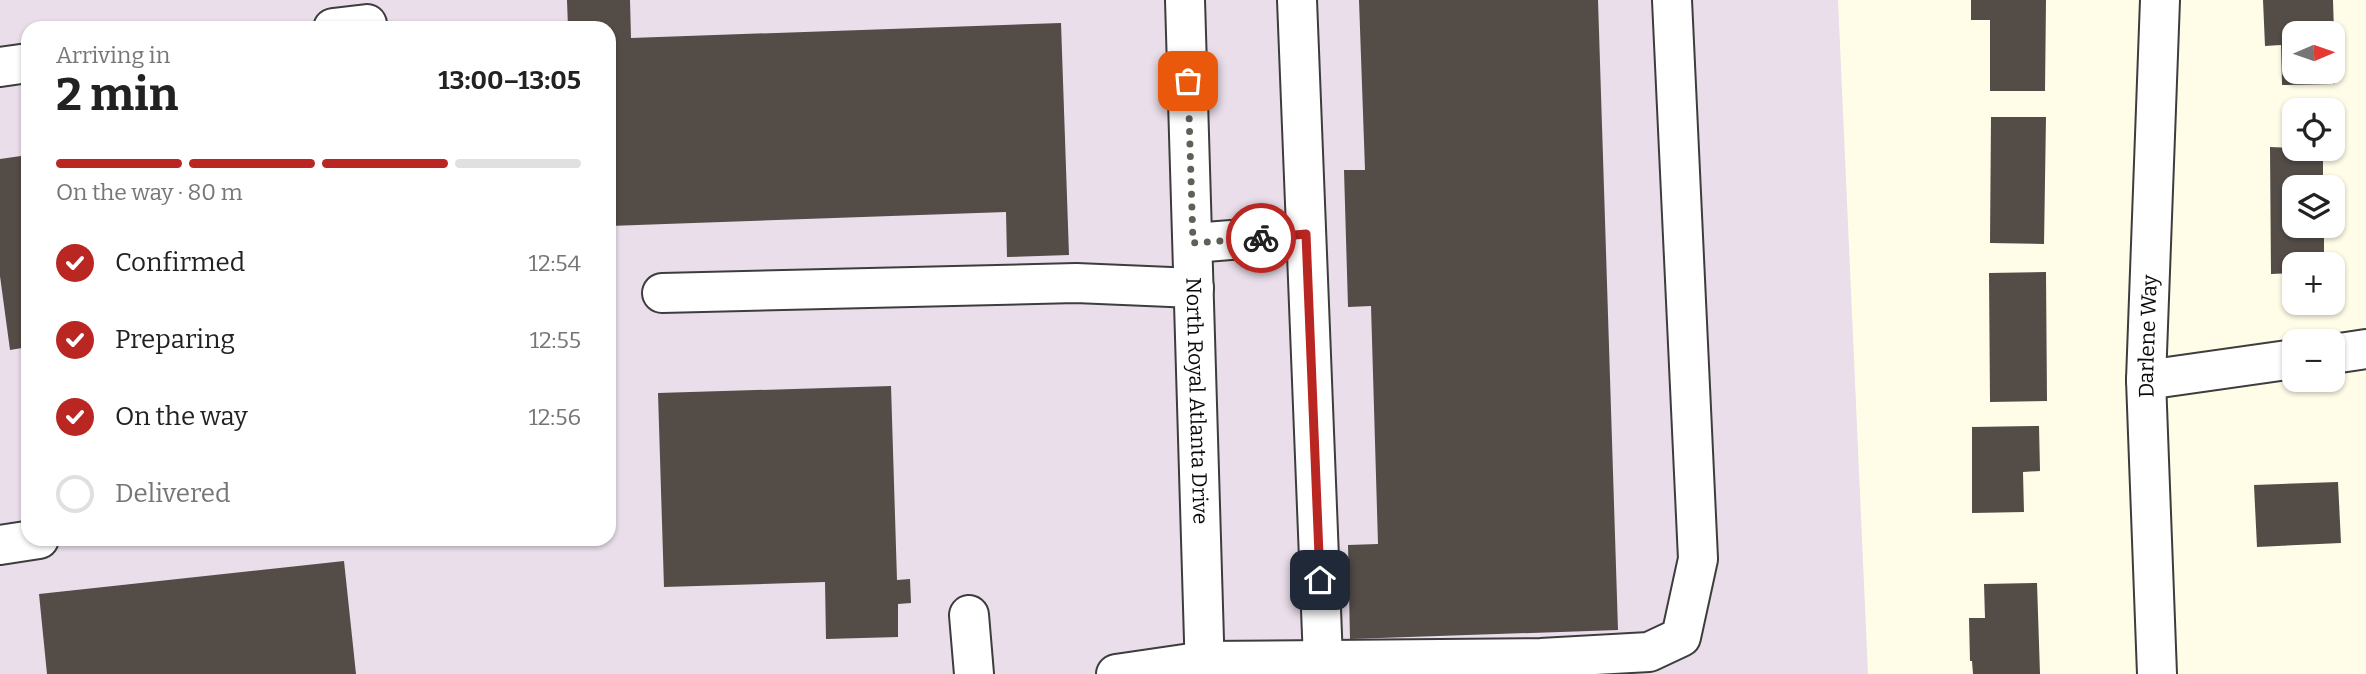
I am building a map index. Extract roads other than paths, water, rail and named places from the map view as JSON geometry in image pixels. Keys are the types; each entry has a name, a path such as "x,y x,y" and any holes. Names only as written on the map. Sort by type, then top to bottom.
{"street":[{"name":"North Royal Atlanta Drive","path":"1185,0 1205,667"},
{"path":"1297,0 1323,660"},
{"path":"1116,674 1323,660 1541,658 1649,652 1681,637 1698,559 1672,0"},
{"name":"Darlene Way","path":"2157,674 2146,380 2160,0"},
{"path":"0,67 21,64"},
{"path":"1193,243 1306,234"},
{"path":"662,293 1076,283 1194,288"},
{"path":"2345,352 2366,349"},
{"path":"2146,380 2282,361"},
{"path":"0,545 21,542"},
{"path":"969,615 974,674"}]}
